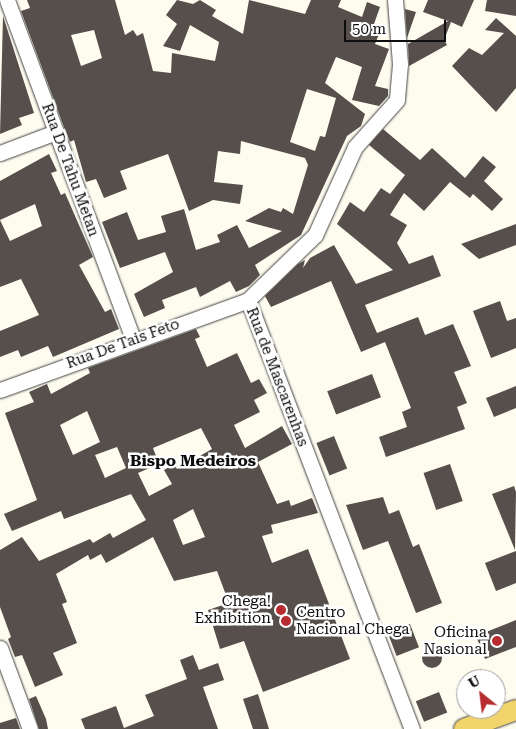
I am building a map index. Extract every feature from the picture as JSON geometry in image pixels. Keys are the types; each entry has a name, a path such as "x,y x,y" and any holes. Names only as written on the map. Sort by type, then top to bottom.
{"main road":[{"path":"464,729 516,710"}],"street":[{"name":"Rua De Tahu Metan","path":"8,0 133,339"},
{"name":"Rua de Mascarenhas","path":"394,0 400,64 397,100 355,148 315,235 248,300 412,729"},
{"path":"0,153 56,132"},
{"name":"Rua De Tais Feto","path":"0,390 133,339 248,300"},
{"path":"0,648 30,729"}],"building":[{"path":"27,0 115,0 125,35 133,30 137,36 143,33 153,71 171,73 172,53 215,61 219,42 190,25 180,51 163,46 177,24 166,15 177,0 193,4 200,0 216,10 212,16 243,34 249,0 305,14 311,0 341,0 338,7 362,17 367,2 380,7 374,24 382,27 375,44 389,49 375,86 388,89 388,96 379,106 352,100 362,67 336,57 325,83 365,114 361,126 347,136 301,235 255,265 260,275 249,286 236,292 230,281 200,297 196,287 162,300 165,308 144,317 134,294 173,272 165,252 120,268 102,222 127,212 138,240 166,232 161,216 184,209 196,250 220,242 217,235 237,225 249,248 282,231 245,221 269,208 281,212 283,208 293,214 308,165 305,158 241,141 240,154 218,151 214,182 243,185 240,204 213,200 189,211 168,154 120,171 127,189 104,198 96,179 86,182 74,140 70,142 64,127 21,11 30,8","holes":["94,30 102,58 81,66 71,35","307,89 336,98 325,137 320,136 315,151 290,142"]},
{"path":"428,0 474,0 462,27 451,22 444,40 447,45 409,66 408,44 448,21 423,12"},
{"path":"487,0 516,0 516,16 485,11"},
{"path":"405,9 416,12 407,38"},
{"path":"3,16 34,113 19,118 22,125 0,134"},
{"path":"496,18 516,36 516,88 496,112 452,66 469,48 482,55 504,33 485,30"},
{"path":"383,129 420,160 432,148 465,178 483,156 496,167 484,181 503,199 492,211 473,194 470,198 450,182 424,211 404,193 390,215 407,225 397,243 409,264 433,255 441,276 365,305 377,333 418,317 425,335 453,324 471,366 454,372 467,403 457,407 465,429 386,457 379,437 407,427 402,412 411,408 385,342 361,352 331,281 271,307 265,296 298,264 305,260 303,268 310,258 334,245 356,284 393,270 337,224 350,202 364,212 381,188 390,194 405,175 369,145"},
{"path":"49,154 57,171 51,173 61,195 65,193 93,257 79,265 105,312 111,309 119,329 53,357 48,346 21,357 18,350 0,357 0,331 39,315 21,279 0,287 0,181","holes":["35,204 42,226 10,241 0,220"]},
{"path":"516,224 516,245 479,259 461,244"},
{"path":"500,301 507,321 516,318 516,348 491,358 473,311"},
{"path":"196,329 200,337 195,339 207,367 237,353 251,383 259,379 267,393 254,400 260,412 234,425 245,448 282,426 292,444 258,462 277,504 289,500 291,506 312,498 318,513 271,525 273,533 262,536 272,563 308,549 350,659 263,692 244,641 220,649 208,610 229,603 217,571 174,581 153,537 106,563 101,554 90,560 88,555 56,574 67,602 62,604 77,643 53,653 63,675 35,687 22,655 15,657 8,639 11,637 0,607 0,550 22,537 39,561 90,539 93,543 110,533 113,538 146,520 131,494 64,519 61,511 12,531 4,514 37,500 5,413 34,402 29,392 47,384 51,394 90,373 88,368","holes":["87,411 100,442 73,455 60,425","201,428 212,449 177,469 174,464 164,470 172,484 149,496 138,473 159,464 153,448","117,447 126,468 105,478 95,455","193,509 205,537 183,545 173,520"]},
{"path":"372,374 381,397 336,415 327,391"},
{"path":"516,386 516,408 494,417 486,398"},
{"path":"334,436 347,468 329,476 316,443"},
{"path":"450,464 463,501 436,510 424,473"},
{"path":"514,486 516,492 515,550 492,494"},
{"path":"383,497 389,514 399,510 413,547 419,544 442,603 416,613 388,541 363,550 346,505"},
{"path":"516,551 516,583 496,591 485,563"},
{"name":"Oficina Nasional","path":"516,620 516,647 485,659 476,636"},
{"path":"410,624 419,647 397,656 388,633"},
{"path":"428,648 436,648 442,654 442,662 436,668 428,668 422,662 422,654"},
{"path":"193,655 199,670 218,663 224,680 203,687 218,729 85,729 81,719 116,706 124,728 154,716 145,695 187,679 180,660"},
{"path":"439,692 447,712 424,722 416,701"},
{"path":"258,694 269,729 253,729 243,699"},
{"path":"36,696 46,719 48,729 39,729 29,699"},
{"path":"16,718 20,729 0,729 0,723"}],"place":[{"name":"Chega! Exhibition","path":"281,610"},
{"name":"Centro Nacional Chega","path":"286,621"},
{"name":"Oficina Nasional","path":"497,641"}],"district":[{"name":"Bispo Medeiros","path":"193,461"}]}
